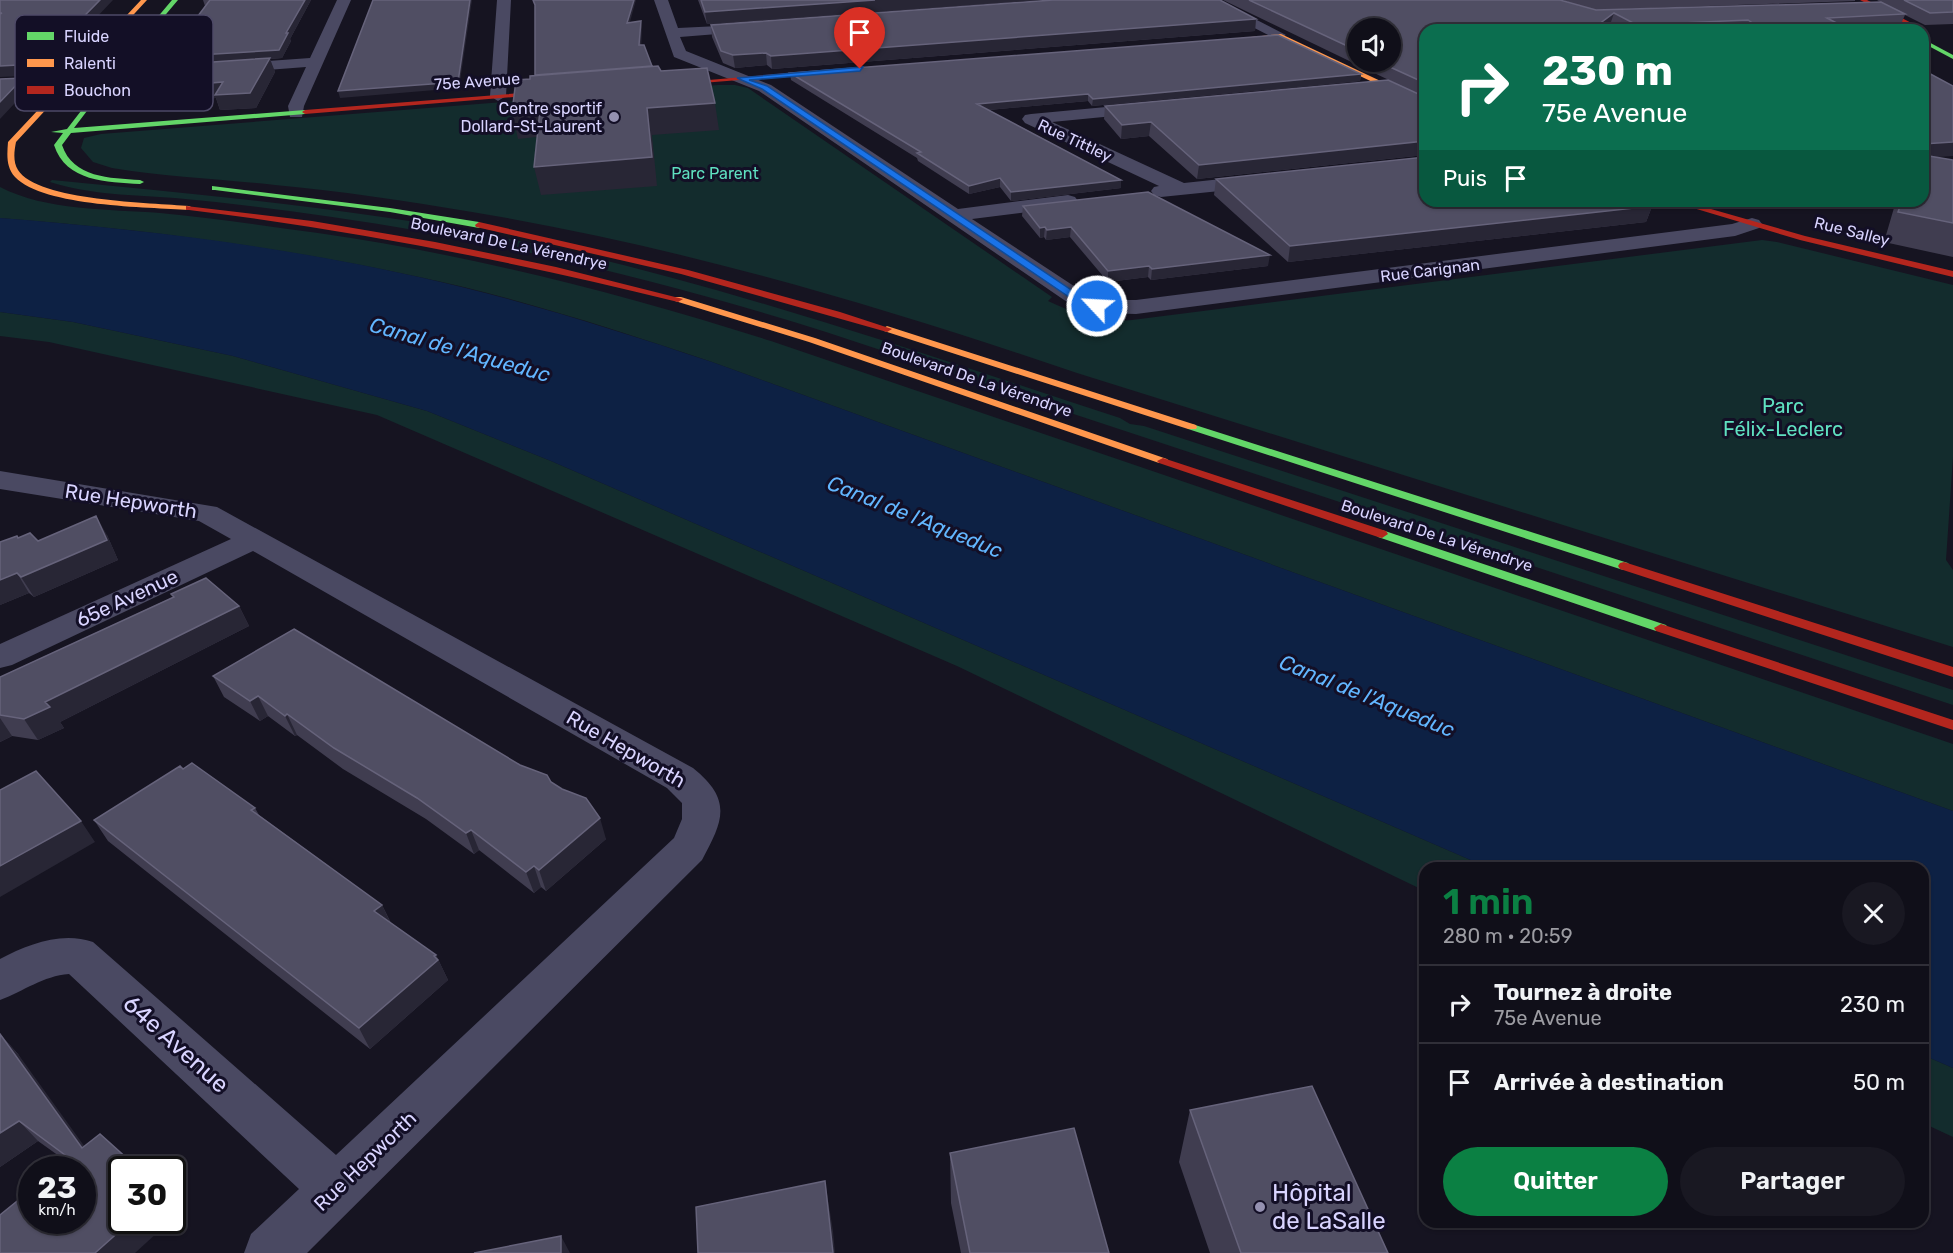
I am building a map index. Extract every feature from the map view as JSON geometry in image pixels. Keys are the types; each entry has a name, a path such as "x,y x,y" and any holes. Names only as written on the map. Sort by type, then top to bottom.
{"main road":[{"path":"130,15 144,0"},
{"path":"162,15 175,0"},
{"path":"1853,4 1890,24"},
{"path":"1877,7 1911,24"},
{"path":"1929,33 1953,45"},
{"path":"1221,40 1279,34 1419,102"},
{"path":"1929,44 1953,57"},
{"path":"649,85 851,69"},
{"name":"75e Avenue","path":"0,136 570,91"},
{"path":"17,135 40,111"},
{"path":"83,111 60,141 57,150 68,166 105,178 156,183"},
{"name":"Boulevard De La Vérendrye","path":"17,135 7,152 6,168 20,181 36,188 79,197 254,215 426,241 603,279 678,299 823,344 1172,464 1953,725"},
{"name":"Boulevard De La Vérendrye","path":"202,187 342,203 492,227 634,257 737,284 921,340 1953,672"},
{"name":"Rue Salley","path":"1694,207 1752,224 1953,274"}],"street":[{"path":"296,113 296,106 344,0"},
{"path":"498,96 504,0"},
{"path":"661,0 679,54 765,88 954,216 1090,199"},
{"path":"1208,0 1279,34"},
{"path":"1853,4 1877,7"},
{"path":"671,33 774,25"},
{"path":"213,70 316,62"},
{"path":"0,84 15,83"},
{"path":"1350,90 1387,86"},
{"name":"Rue Tittley","path":"1161,107 1031,119 1182,189"},
{"path":"1148,193 1274,179"},
{"name":"Rue Carignan","path":"954,216 1080,300 1106,308 1136,307 1520,259 1735,230 1752,224"},
{"name":"Rue Hepworth","path":"0,480 207,513 680,778 695,789 704,806 701,824 688,849 270,1253"},
{"name":"65e Avenue","path":"0,657 255,539"},
{"name":"64e Avenue","path":"0,981 22,968 52,956 78,955 336,1189"}],"green space":[{"name":"Parc Félix-Leclerc","path":"718,85 748,88 1052,297 1048,301 1079,314 1099,319 1132,320 1762,240 1953,285 1953,457 1946,560 1953,570 1953,647 1077,373 928,324 778,280 626,242 472,212 324,190 112,168 93,162 81,148 84,138 101,134"},
{"path":"52,180 310,207 439,226 566,251 706,287 914,350 1120,418 1130,424 1144,426 1953,690 1953,705 826,332 704,296 581,264 457,238 254,206 96,192 50,182"},
{"path":"0,187 37,201 57,205 160,213 318,233 490,264 659,307 771,341 1953,744 1953,811 712,362 640,338 567,315 456,285 367,266 211,240 0,218"},
{"path":"0,312 73,322 233,356 427,411 551,461 1475,862 1419,862 1419,888 957,666 377,415 49,342 0,336"},
{"path":"1929,1058 1953,1068 1953,1137 1929,1126"}],"water":[{"name":"Canal de l'Aqueduc","path":"0,218 158,233 315,256 493,295 640,338 712,362 1953,811 1953,1068 1929,1058 1929,862 1475,862 551,461 427,411 233,356 73,322 0,312"}],"building":[{"path":"0,0 100,0 85,15 15,15 15,65 0,66 0,14 2,13 0,13"},
{"path":"210,0 305,0 279,50 213,54 213,15 199,15"},
{"path":"373,0 470,0 458,82 338,91"},
{"path":"533,0 634,0 627,23 641,21 639,45 644,45 652,66 535,75 535,5"},
{"path":"701,0 875,0 705,12"},
{"path":"1053,0 1220,0 1256,19 771,56 766,53 733,55 721,51 711,25"},
{"path":"1249,0 1560,0 1596,10 1881,2 1905,14 1827,18 1838,24 1754,24 1748,20 1635,24 1614,13 1599,24 1419,24 1419,80 1401,72 1401,18 1347,18 1347,46"},
{"path":"1904,0 1953,0 1953,12 1930,13"},
{"path":"1278,35 1347,67 1347,72 1361,74 1093,99 1088,94 977,104 1121,180 1011,192 1000,178 969,186 917,153 921,152 790,73"},
{"path":"270,58 250,93 215,95 223,82 213,83 213,62"},
{"path":"658,66 661,71 707,68 715,103 647,108 652,157 534,167 540,110 512,112 516,80 530,79 530,76"},
{"path":"1929,73 1953,86 1953,142 1929,144"},
{"path":"15,78 15,86 0,102 0,79"},
{"path":"1388,80 1419,94 1419,142 1199,165 1151,122 1122,125 1105,106"},
{"path":"1929,156 1953,160 1953,223 1898,212 1900,207 1929,207"},
{"path":"1419,158 1419,207 1643,207 1290,246 1216,179"},
{"path":"1148,192 1270,255 1152,269 1149,266 1108,271 1071,227 1047,230 1045,227 1040,228 1023,206"},
{"path":"96,516 107,540 21,577 17,573 0,580 0,542 30,533 38,541"},
{"path":"206,578 239,606 45,702 50,707 24,719 0,715 0,677 174,597 171,594"},
{"path":"294,629 520,765 547,775 551,782 562,789 586,798 600,818 539,870 534,866 526,872 471,830 466,833 417,798 334,748 287,714 285,716 258,696 250,701 213,676"},
{"path":"192,763 255,808 251,810 382,905 374,911 436,955 434,956 438,960 359,1028 94,820 180,766 183,769"},
{"path":"36,771 81,821 0,866 0,790"},
{"path":"0,1034 82,1148 100,1134 124,1156 108,1156 108,1234 116,1234 95,1253 0,1253 0,1215 18,1200 18,1234 96,1234 96,1156 66,1156 19,1121 0,1133"},
{"path":"1312,1086 1388,1253 1241,1253 1190,1110"},
{"path":"1074,1128 1109,1253 970,1253 950,1153"},
{"path":"825,1181 833,1253 698,1253 696,1207"},
{"path":"561,1236 561,1253 474,1253"}],"traffic: fast":[{"path":"162,15 175,0"},
{"path":"1929,44 1953,57"},
{"path":"84,111 58,145 62,157 79,172 90,176 140,182"},
{"path":"55,132 305,112"},
{"path":"215,188 390,210 479,225"},
{"path":"1192,427 1624,566"},
{"path":"1382,534 1661,628"}],"traffic: slow":[{"path":"130,15 144,0"},
{"path":"1233,39 1279,35 1419,102"},
{"path":"41,111 12,142 11,161 14,169 20,177 33,186 100,201 189,208"},
{"path":"678,299 812,340 1163,461"},
{"path":"887,329 1192,427"}],"traffic: jam":[{"path":"1863,0 1910,24"},
{"path":"665,84 835,71"},
{"path":"305,112 560,92"},
{"path":"1695,207 1803,238 1953,274"},
{"path":"189,208 251,215 435,244 678,299"},
{"path":"479,225 684,272 887,329"},
{"path":"1163,461 1382,534"},
{"path":"1624,566 1953,672"},
{"path":"1661,628 1953,725"}],"place":[{"name":"Centre sportif Dollard-St-Laurent","path":"614,117"},
{"name":"Hôpital de LaSalle","path":"1260,1207"}],"route":[{"path":"860,69 740,78 765,88 1075,297 1097,306"}],"park label":[{"name":"Parc Parent","path":"715,173"}]}
